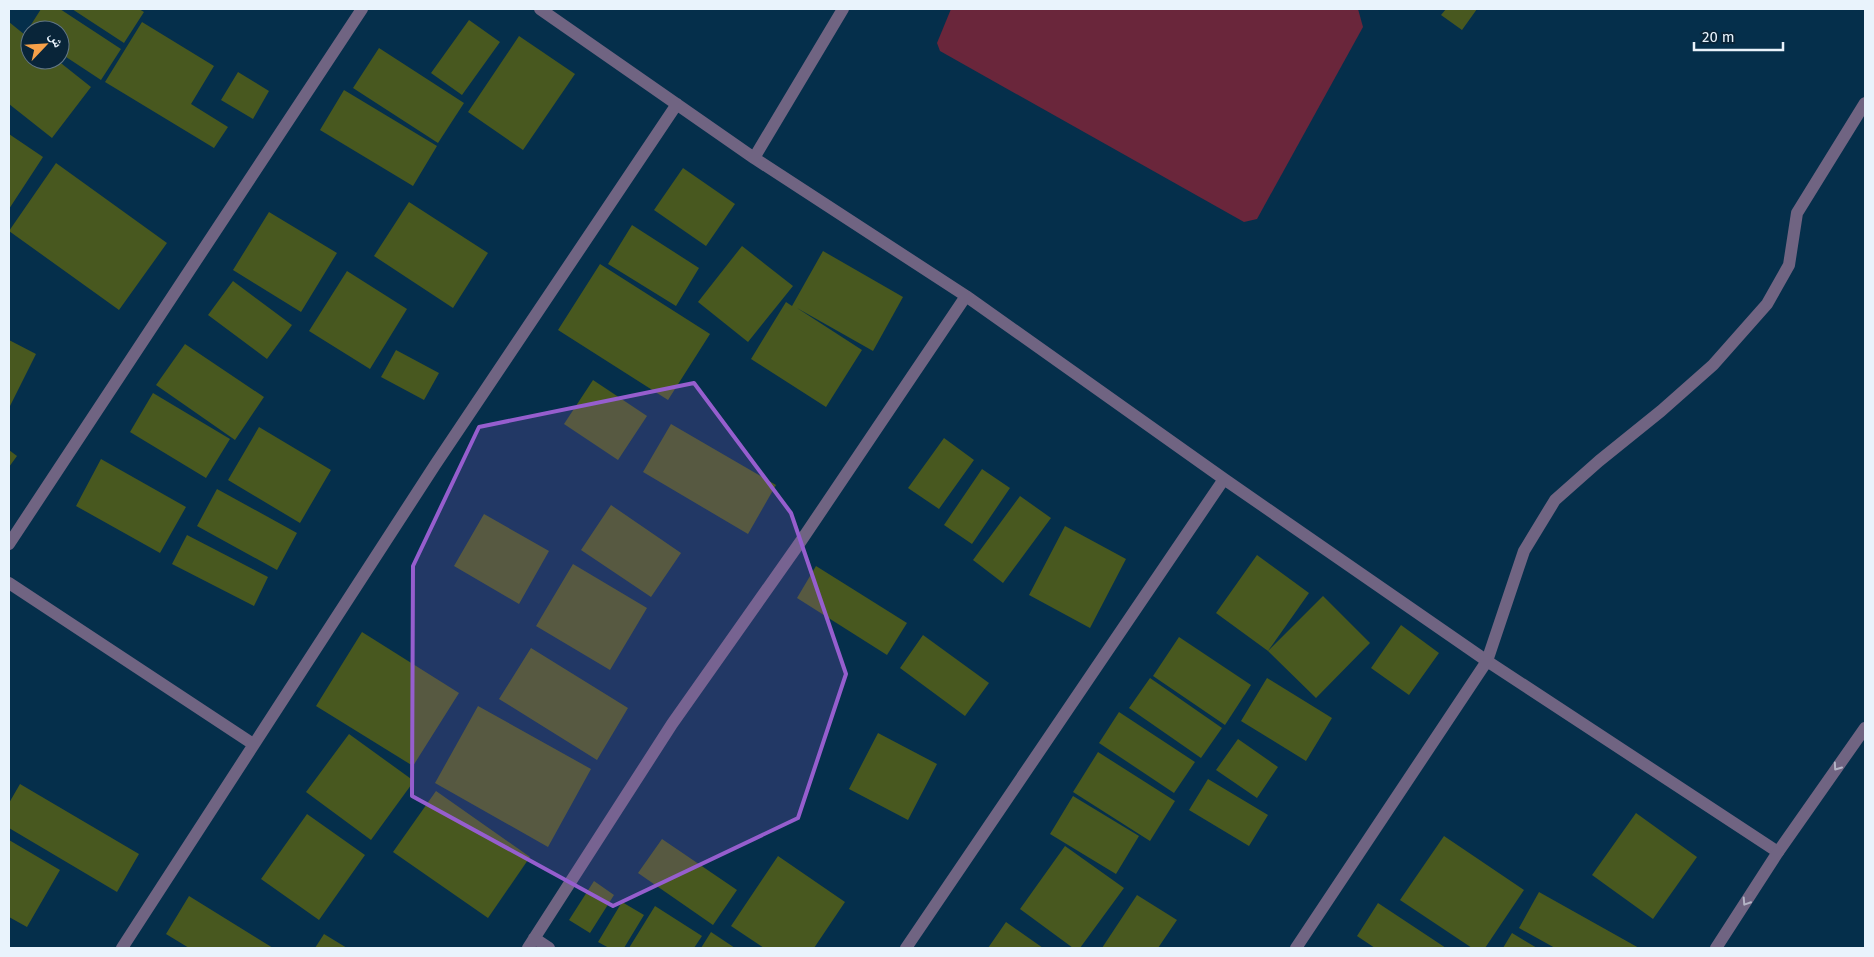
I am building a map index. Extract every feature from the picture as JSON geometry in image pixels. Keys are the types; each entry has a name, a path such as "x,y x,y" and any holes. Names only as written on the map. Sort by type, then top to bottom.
{"street":[{"path":"9,544 362,9"},
{"path":"540,9 754,158 966,296 1224,479 1486,661 1778,852"},
{"path":"754,158 843,9"},
{"path":"1296,948 1486,661 1524,551 1555,500 1713,365 1767,304 1789,265 1797,213 1865,103"},
{"path":"122,948 436,465 677,104"},
{"path":"549,948 531,943 672,724 801,541 966,296"},
{"path":"906,948 1224,479"},
{"path":"9,583 254,744"},
{"path":"1716,948 1778,852 1865,728"}],"highlighted area":[{"path":"694,383 791,513 846,674 798,818 613,906 412,796 413,566 479,427"}],"shaded area":[{"path":"951,9 1358,9 1363,27 1257,219 1244,222 940,51 937,43"}],"building":[{"path":"41,9 60,9 121,49 101,80 70,60 70,20 34,20"},
{"path":"72,9 139,9 144,12 124,43"},
{"path":"1446,9 1477,9 1462,30 1441,15"},
{"path":"469,20 500,42 462,95 431,73"},
{"path":"9,22 20,31 20,70 70,70 91,87 52,138 9,104"},
{"path":"142,22 214,66 191,104 228,127 214,148 105,82"},
{"path":"519,36 575,74 523,150 468,112"},
{"path":"379,48 464,103 438,143 353,88"},
{"path":"238,72 269,91 253,119 221,100"},
{"path":"344,90 437,146 413,186 320,130"},
{"path":"9,134 43,157 9,209"},
{"path":"56,163 167,243 119,310 9,231"},
{"path":"683,168 735,204 706,246 654,210"},
{"path":"409,202 488,253 453,308 374,256"},
{"path":"269,212 337,253 301,312 233,270"},
{"path":"632,225 699,268 676,306 608,264"},
{"path":"742,246 793,286 748,342 698,302"},
{"path":"823,251 903,297 873,351 797,308 862,350 826,407 751,359 786,302 792,306"},
{"path":"600,264 710,334 668,400 558,330"},
{"path":"347,271 407,309 370,369 309,331"},
{"path":"233,281 292,325 267,359 208,315"},
{"path":"9,340 36,354 9,408"},
{"path":"185,344 264,397 235,440 156,385"},
{"path":"396,350 439,373 424,400 381,377"},
{"path":"593,380 647,416 618,460 564,424"},
{"path":"153,393 230,439 206,478 130,432"},
{"path":"671,424 776,485 748,534 643,472"},
{"path":"259,427 331,470 300,523 228,480"},
{"path":"944,438 974,460 939,509 908,488"},
{"path":"9,450 17,456 9,467"},
{"path":"101,459 186,507 160,553 76,506"},
{"path":"982,469 1010,488 972,544 944,525"},
{"path":"217,489 297,533 277,570 197,526"},
{"path":"1020,496 1051,518 1003,583 973,560"},
{"path":"611,505 681,553 651,597 581,550"},
{"path":"484,514 549,551 519,604 454,566"},
{"path":"1065,526 1126,559 1090,628 1029,595"},
{"path":"187,535 268,577 254,606 172,564"},
{"path":"1257,555 1309,593 1268,651 1216,613"},
{"path":"573,564 647,608 610,670 536,626"},
{"path":"816,566 907,623 887,655 797,598"},
{"path":"1323,596 1370,643 1316,698 1268,651"},
{"path":"1401,625 1439,653 1409,695 1371,668"},
{"path":"362,632 459,693 413,766 316,706"},
{"path":"923,635 989,683 965,716 900,668"},
{"path":"1179,637 1251,685 1225,725 1153,676"},
{"path":"531,648 628,708 597,760 499,699"},
{"path":"1150,678 1222,728 1201,758 1129,708"},
{"path":"1267,678 1332,718 1306,761 1241,721"},
{"path":"478,706 591,769 548,847 435,783"},
{"path":"1119,712 1195,762 1174,793 1099,743"},
{"path":"878,733 937,764 908,820 849,789"},
{"path":"349,734 414,781 371,840 306,792"},
{"path":"1238,739 1278,767 1257,798 1216,770"},
{"path":"1098,752 1175,801 1150,841 1073,792"},
{"path":"1208,779 1268,815 1249,846 1189,810"},
{"path":"20,784 139,854 117,892 9,828 9,803"},
{"path":"436,791 530,857 488,918 393,852"},
{"path":"1073,796 1139,836 1116,874 1050,834"},
{"path":"1636,813 1697,857 1653,919 1592,875"},
{"path":"307,814 365,855 319,920 261,879"},
{"path":"1444,836 1524,890 1485,948 1472,948 1400,900"},
{"path":"662,839 737,890 713,925 638,873"},
{"path":"9,840 60,870 27,927 9,917"},
{"path":"1065,846 1124,888 1080,948 1073,948 1020,909"},
{"path":"778,856 845,902 814,948 764,948 731,926"},
{"path":"594,881 614,895 590,933 569,920"},
{"path":"1539,892 1639,948 1555,948 1519,928"},
{"path":"1137,895 1177,920 1158,948 1102,948"},
{"path":"189,896 273,948 189,948 166,934"},
{"path":"622,902 644,915 624,948 609,948 598,942"},
{"path":"1378,903 1446,948 1375,948 1357,936"},
{"path":"655,906 702,936 694,948 629,948"},
{"path":"1006,922 1043,948 988,948"},
{"path":"711,932 735,948 701,948"},
{"path":"1512,933 1537,948 1503,948"},
{"path":"324,934 347,948 315,948"}]}
